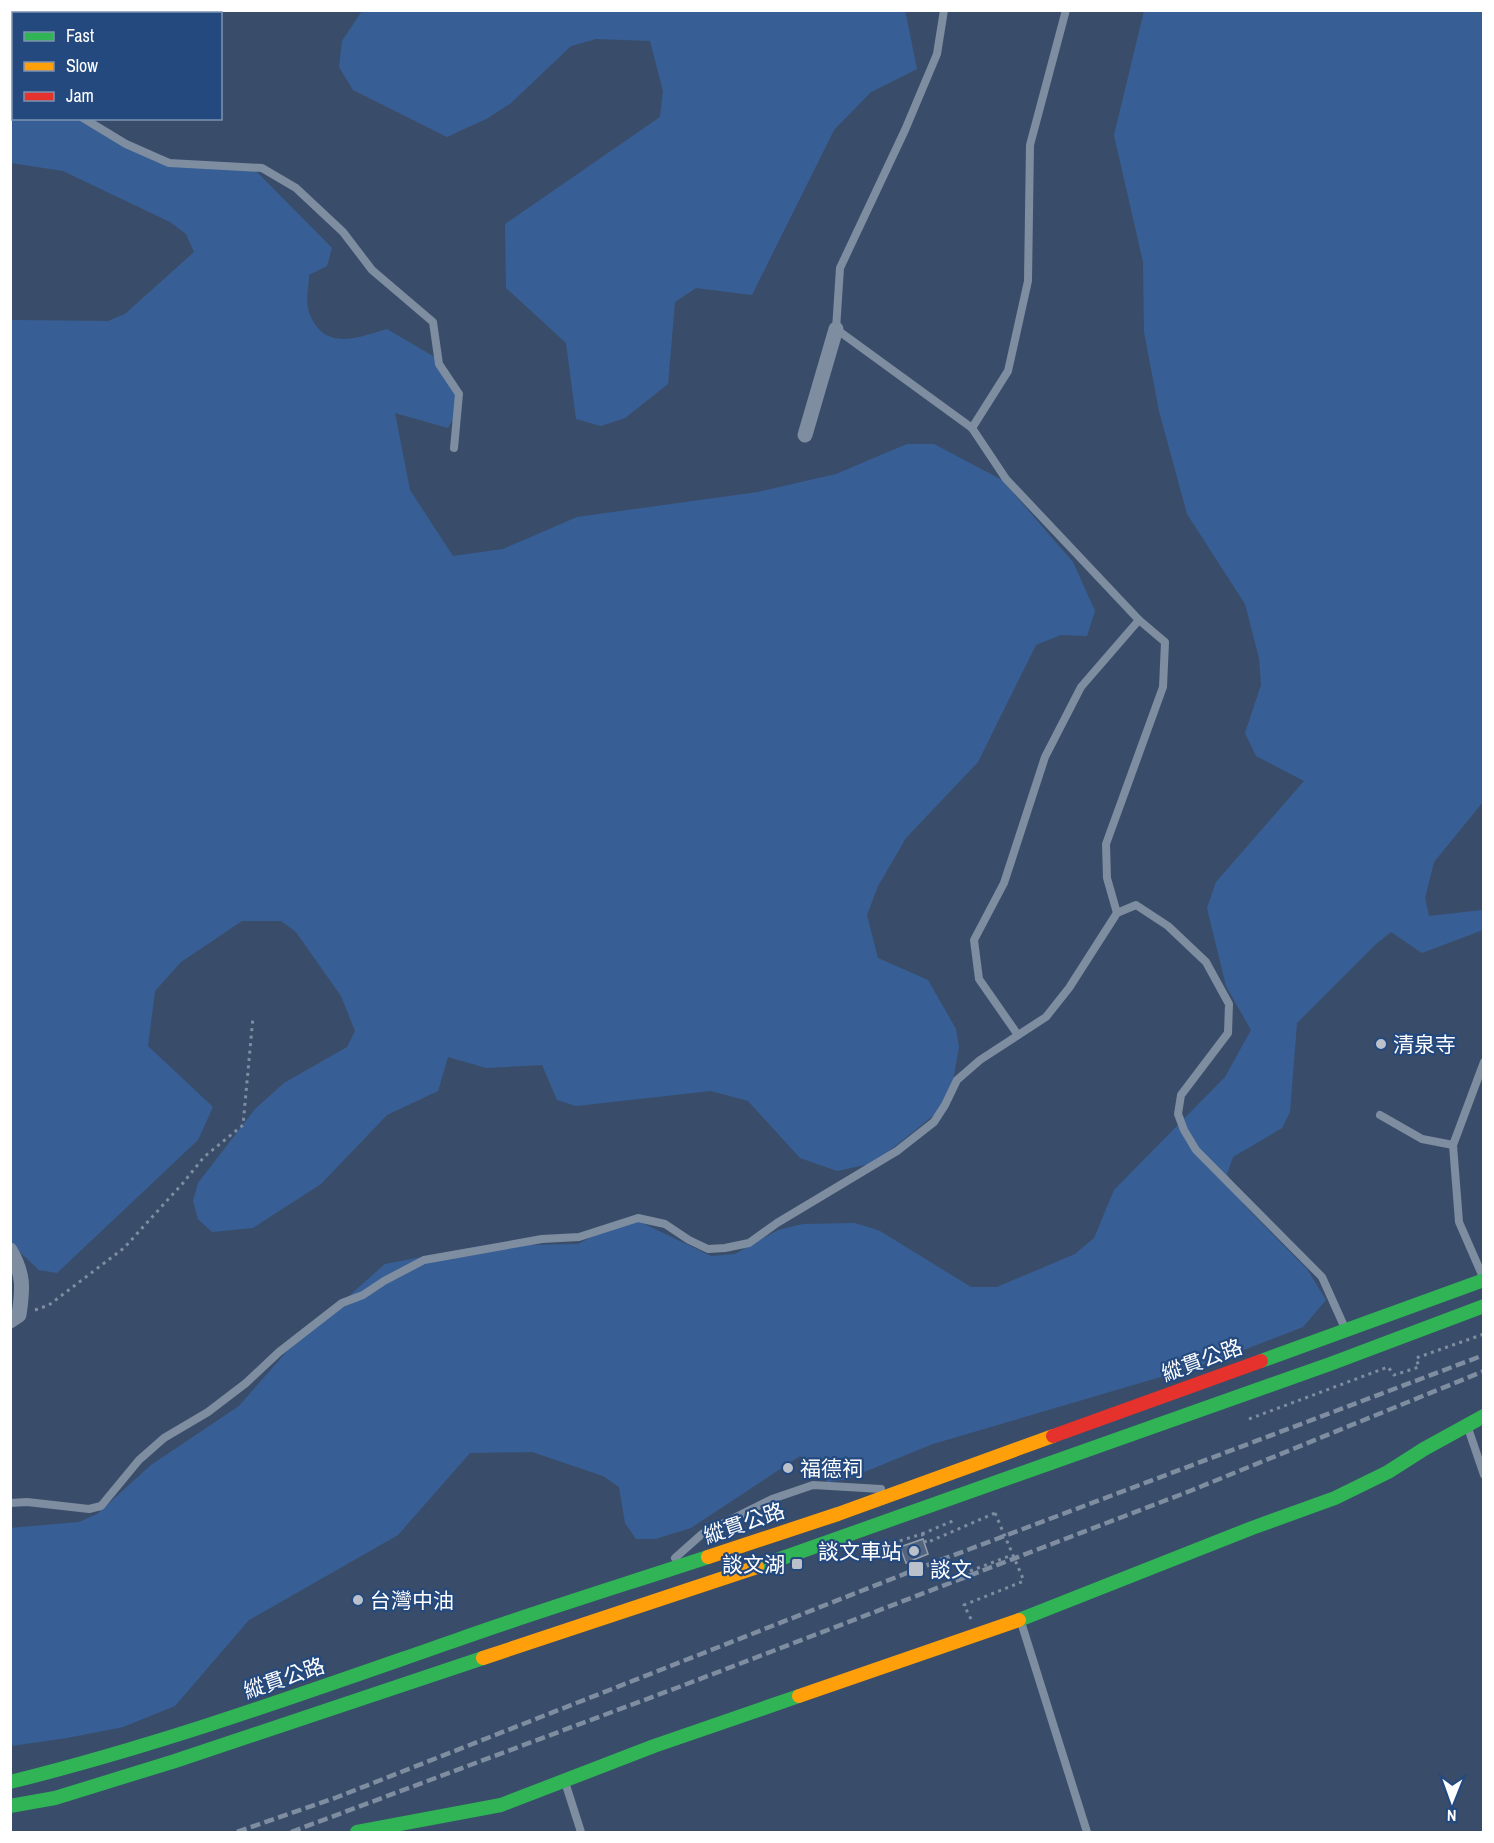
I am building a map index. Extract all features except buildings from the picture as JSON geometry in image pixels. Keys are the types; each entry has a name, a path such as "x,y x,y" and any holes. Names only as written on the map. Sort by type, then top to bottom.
{"main road":[{"name":"縱貫公路","path":"10,1782 71,1767 232,1718 482,1631 835,1515 1484,1279"},
{"path":"10,1806 55,1798 175,1761 754,1568 1330,1364 1484,1306"},
{"path":"357,1833 365,1829 501,1805 654,1746 1020,1620 1252,1528 1335,1498 1388,1472 1466,1424 1484,1416"},
{"path":"835,1515 846,1535"},
{"path":"357,1675 366,1697"}],"street":[{"path":"805,435 836,329"},
{"path":"10,1250 23,1277 22,1294 15,1318"}],"lane":[{"path":"944,10 937,54 905,130 840,268 836,329 972,428 1006,479 1139,620 1165,642 1163,687 1106,844 1107,878 1117,913"},
{"path":"972,428 1008,371 1028,281 1030,145 1066,10"},
{"path":"86,120 126,144 169,163 262,168 296,188 343,232 372,270 433,322 439,364 459,394 453,447"},
{"path":"1018,1035 979,979 974,940 1004,883 1046,757 1081,687 1139,620"},
{"path":"10,1503 27,1502 89,1509 101,1506 139,1460 164,1438 208,1412 342,1303 363,1295 424,1260 542,1239 579,1237 638,1218 665,1224 689,1240 708,1248 725,1248 749,1242 897,1151 934,1122 957,1080 980,1060 1046,1017 1069,988 1117,913 1136,905 1168,926 1206,962 1229,1004 1228,1033 1181,1095 1178,1114 1181,1122 1196,1150 1322,1277 1346,1330"},
{"path":"1484,1062 1453,1144 1459,1222 1484,1279"},
{"path":"1380,1115 1422,1139 1453,1144"},
{"path":"1466,1424 1484,1475"},
{"path":"658,1574 702,1534 772,1498 813,1485 903,1491"},
{"path":"1020,1620 1087,1833"},
{"path":"565,1782 581,1833"}],"path":[{"path":"15,1318 49,1305 124,1248 183,1183 204,1156 243,1125 253,1017"},
{"path":"1249,1419 1388,1367 1394,1375 1419,1367 1416,1358 1484,1334"},
{"path":"922,1534 926,1542 995,1513 1024,1581 964,1605"},
{"path":"861,1553 922,1534 955,1520"},
{"path":"950,1579 1012,1555"}],"shaded area":[{"path":"905,10 917,69 871,92 834,130 752,295 696,288 675,302 668,384 625,418 601,426 576,419 566,343 506,288 505,224 660,117 663,91 650,41 596,39 571,46 511,103 488,118 447,137 353,90 339,67 342,41 362,11"},
{"path":"1144,11 1483,11 1483,802 1434,862 1425,898 1429,916 1482,910 1483,930 1422,953 1391,932 1376,944 1297,1023 1290,1112 1282,1128 1233,1157 1227,1174 1244,1205 1307,1269 1326,1300 1303,1327 1215,1361 933,1444 847,1479 828,1482 800,1456 691,1528 655,1539 636,1539 625,1523 619,1487 603,1476 532,1452 470,1453 398,1535 249,1620 175,1706 123,1727 11,1746 10,1528 79,1522 97,1514 151,1465 239,1406 288,1350 385,1264 480,1246 578,1244 630,1217 711,1256 735,1254 778,1230 803,1224 855,1223 880,1231 971,1287 997,1287 1075,1254 1094,1238 1114,1190 1225,1077 1251,1030 1226,986 1207,908 1216,882 1304,781 1256,756 1245,733 1261,685 1259,658 1245,604 1187,514 1159,411 1144,332 1143,262 1114,135"},
{"path":"10,71 12,72 12,120 85,120 121,143 174,160 249,164 332,248 327,266 309,275 308,308 315,325 323,333 342,339 364,336 387,329 438,359 462,404 448,428 395,413 410,490 453,556 503,549 577,517 758,492 836,474 907,444 934,444 1002,480 1073,562 1095,611 1087,636 1061,635 1036,645 978,762 906,838 878,886 867,915 878,958 928,980 956,1029 959,1047 949,1103 874,1163 837,1171 800,1158 748,1101 711,1091 576,1106 557,1100 542,1065 486,1068 448,1057 438,1091 387,1115 321,1184 253,1228 212,1232 198,1219 193,1201 198,1183 255,1109 284,1083 347,1047 355,1031 341,996 296,932 281,921 242,921 181,962 155,991 148,1046 213,1107 198,1140 57,1273 39,1270 11,1244 11,320 108,321 125,314 194,252 186,234 170,222 63,171 11,163"}],"railway":[{"path":"237,1832 335,1798 917,1569 1484,1355"},
{"path":"291,1832 679,1687 1190,1491 1484,1371"}],"traffic: fast":[{"path":"1261,1361 1484,1280"},
{"path":"757,1567 1330,1364 1484,1306"},
{"path":"1019,1620 1252,1528 1335,1498 1388,1472 1484,1416"},
{"path":"10,1782 122,1752 234,1717 517,1619 708,1557"},
{"path":"10,1806 55,1798 175,1761 483,1658"},
{"path":"357,1832 501,1805 654,1746 799,1696"}],"traffic: slow":[{"path":"708,1557 838,1514 1053,1436"},
{"path":"483,1658 757,1567"},
{"path":"799,1696 1019,1620"}],"traffic: jam":[{"path":"1053,1436 1261,1361"}],"place":[{"name":"清泉寺","path":"1381,1044"},
{"name":"福德祠","path":"788,1468"},
{"name":"談文車站","path":"914,1551"},
{"name":"談文湖","path":"797,1564"},
{"name":"談文","path":"916,1569"},
{"name":"台灣中油","path":"358,1600"}]}
